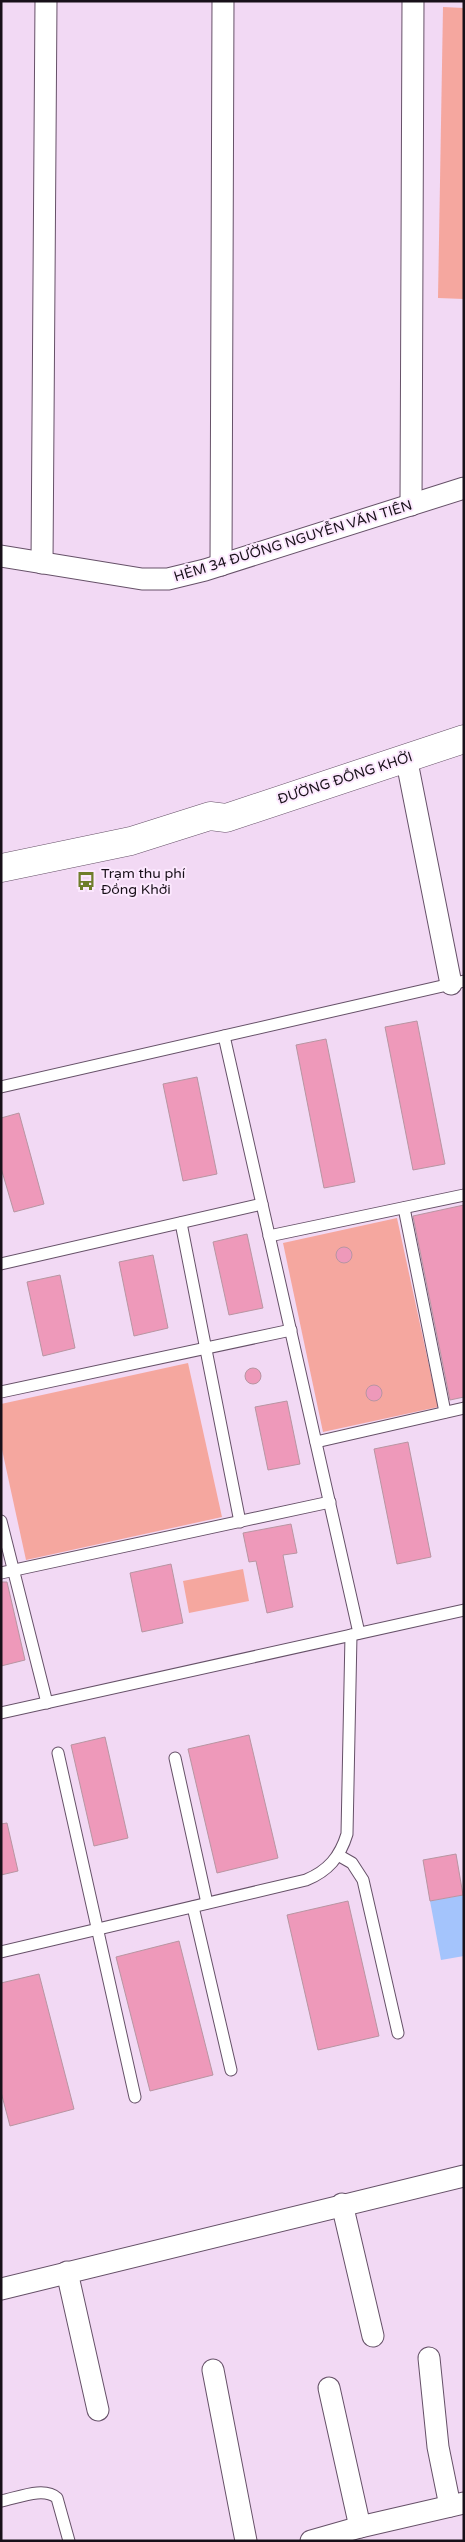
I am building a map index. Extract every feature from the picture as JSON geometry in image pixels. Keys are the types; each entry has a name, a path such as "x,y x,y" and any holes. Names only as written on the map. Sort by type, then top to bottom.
{"main road":[{"name":"ĐƯỜNG ĐỒNG KHỞI","path":"1,868 131,841 210,816 226,818 464,739"},
{"name":"ĐƯỜNG ĐỒNG KHỞI","path":"1,887 108,864 185,843 218,831 226,818"}],"street":[{"path":"42,563 46,1"},
{"path":"221,565 223,1"},
{"path":"411,505 413,1"},
{"name":"HẺM 34 ĐƯỜNG NGUYỄN VĂN TIÊN","path":"1,556 129,578 156,579 187,575 464,488"},
{"path":"406,758 454,949 457,982"},
{"path":"1,2289 342,2204 464,2176"},
{"path":"342,2204 372,2336"},
{"path":"67,2272 98,2410"},
{"path":"311,2541 360,2527 457,2505 438,2447 429,2358"},
{"path":"214,2370 246,2541"},
{"path":"329,2388 360,2527"}],"lane":[{"path":"1,1087 457,982"},
{"path":"1,1952 306,1880 324,1870 338,1855 347,1834 355,1634 330,1502 224,1036"},
{"path":"269,1236 464,1195"},
{"path":"1,1264 262,1204"},
{"path":"404,1208 445,1412"},
{"path":"181,1223 240,1522"},
{"path":"1,1392 291,1330"},
{"path":"316,1442 464,1408"},
{"path":"1,1573 330,1502"},
{"path":"1,1521 47,1703"},
{"path":"1,1713 464,1610"},
{"path":"58,1753 135,2097"},
{"path":"175,1758 207,1903"},
{"path":"338,1855 352,1863 363,1880 398,2033"},
{"path":"193,1907 231,2070"},
{"path":"1,2501 43,2492 52,2494 57,2498 69,2541"}],"shaded area":[{"path":"443,7 464,8 464,299 438,298"},
{"path":"397,1218 438,1407 323,1432 283,1243"},
{"path":"188,1363 222,1517 26,1560 1,1445 1,1404"},
{"path":"243,1569 249,1601 189,1613 183,1581"}],"water":[{"path":"464,1895 464,1956 441,1960 430,1901"}],"building":[{"path":"417,1021 445,1164 413,1170 385,1027"},
{"path":"326,1039 355,1182 324,1188 296,1045"},
{"path":"197,1077 217,1174 183,1181 163,1084"},
{"path":"19,1113 44,1204 14,1212 1,1168 1,1118"},
{"path":"464,1205 464,1397 450,1400 413,1216"},
{"path":"247,1234 263,1308 229,1315 213,1242"},
{"path":"344,1247 352,1255 344,1263 336,1255"},
{"path":"153,1255 168,1328 134,1336 119,1262"},
{"path":"60,1275 75,1348 43,1356 27,1282"},
{"path":"253,1368 261,1376 253,1384 245,1376"},
{"path":"374,1385 382,1393 374,1401 366,1393"},
{"path":"287,1401 300,1464 268,1470 255,1407"},
{"path":"408,1442 431,1557 397,1564 374,1449"},
{"path":"291,1524 297,1553 283,1555 293,1607 267,1613 256,1561 249,1562 243,1533"},
{"path":"171,1564 183,1623 142,1632 130,1573"},
{"path":"1,1582 7,1582 25,1660 1,1666"},
{"path":"249,1735 278,1858 217,1873 188,1749"},
{"path":"105,1737 128,1838 94,1846 71,1745"},
{"path":"7,1823 18,1871 1,1875 1,1824"},
{"path":"456,1854 463,1895 430,1901 423,1860"},
{"path":"348,1901 379,2036 318,2050 287,1915"},
{"path":"179,1941 213,2075 150,2091 116,1957"},
{"path":"39,1974 74,2109 10,2126 1,2092 1,1983"}],"place":[{"name":"Trạm thu phí Đồng Khởi","path":"86,881"}]}
